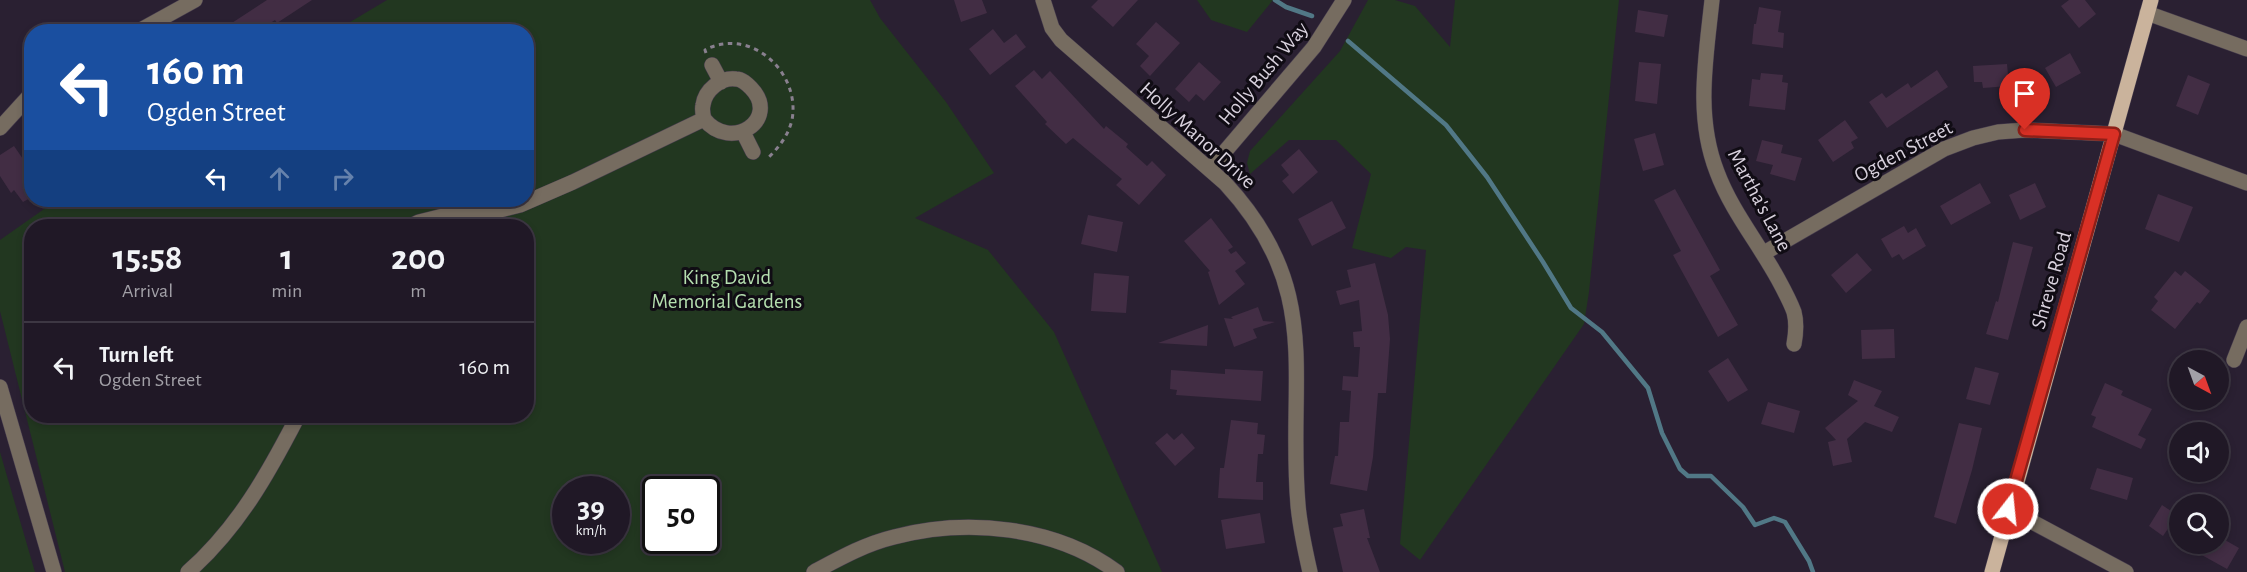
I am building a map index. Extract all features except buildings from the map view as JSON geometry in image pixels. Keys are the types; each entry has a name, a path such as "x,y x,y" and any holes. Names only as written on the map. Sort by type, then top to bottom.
{"main road":[{"name":"Shreve Road","path":"1992,572 2149,7"}],"street":[{"path":"152,24 195,0"},
{"name":"Holly Manor Drive","path":"1043,0 1052,28 1061,40 1210,169 1244,203 1276,254 1286,281 1294,314 1297,343 1298,506 1310,572"},
{"name":"Holly Bush Way","path":"1210,169 1314,47 1344,0"},
{"name":"Martha's Lane","path":"1712,0 1703,91 1703,118 1708,146 1717,173 1764,253 1794,313 1796,329 1794,344"},
{"path":"2149,7 2247,49"},
{"path":"712,64 721,81"},
{"path":"728,78 739,79 757,95 760,106 758,118 752,127 743,132 730,134 719,131 704,119 703,105 709,92 721,81 728,78"},
{"path":"0,128 24,102"},
{"path":"534,199 704,119"},
{"name":"Ogden Street","path":"1764,253 1944,149 1998,132 2025,130 2114,134 2247,183"},
{"path":"743,132 753,152"},
{"path":"431,219 466,210 492,212 512,207"},
{"path":"2234,360 2247,327"},
{"path":"0,387 54,572"},
{"path":"188,572 227,533 251,501 294,423"},
{"path":"2008,509 2126,572"},
{"path":"814,572 846,555 892,537 926,530 958,527 1004,529 1032,534 1090,556 1118,572"}],"green space":[{"name":"King David Memorial Gardens","path":"387,0 870,0 880,18 946,102 994,173 915,218 988,250 1054,332 1162,572 65,572 28,423 534,423 534,219 30,219 47,207 534,207 534,24 347,24"},
{"path":"1197,0 1273,0 1247,32 1211,20"},
{"path":"1368,0 1395,0 1415,6 1450,47 1455,0 1619,0 1584,324 1420,560 1400,544 1426,250 1406,247 1391,258 1352,248 1371,174 1336,140 1289,140 1250,174 1247,163 1250,151 1340,51"},
{"name":"King David Memorial Gardens","path":"24,223 24,407 0,311 0,240"},
{"path":"0,452 35,572 0,572"}],"waterway":[{"path":"1275,0 1286,7 1312,16"},
{"path":"1348,41 1446,125 1487,177 1571,308 1602,332 1648,388 1662,433 1680,469 1688,476 1711,476 1743,507 1755,525 1774,518 1785,522 1809,561 1813,572"}],"route":[{"path":"2008,509 2114,134 2025,130"}]}
